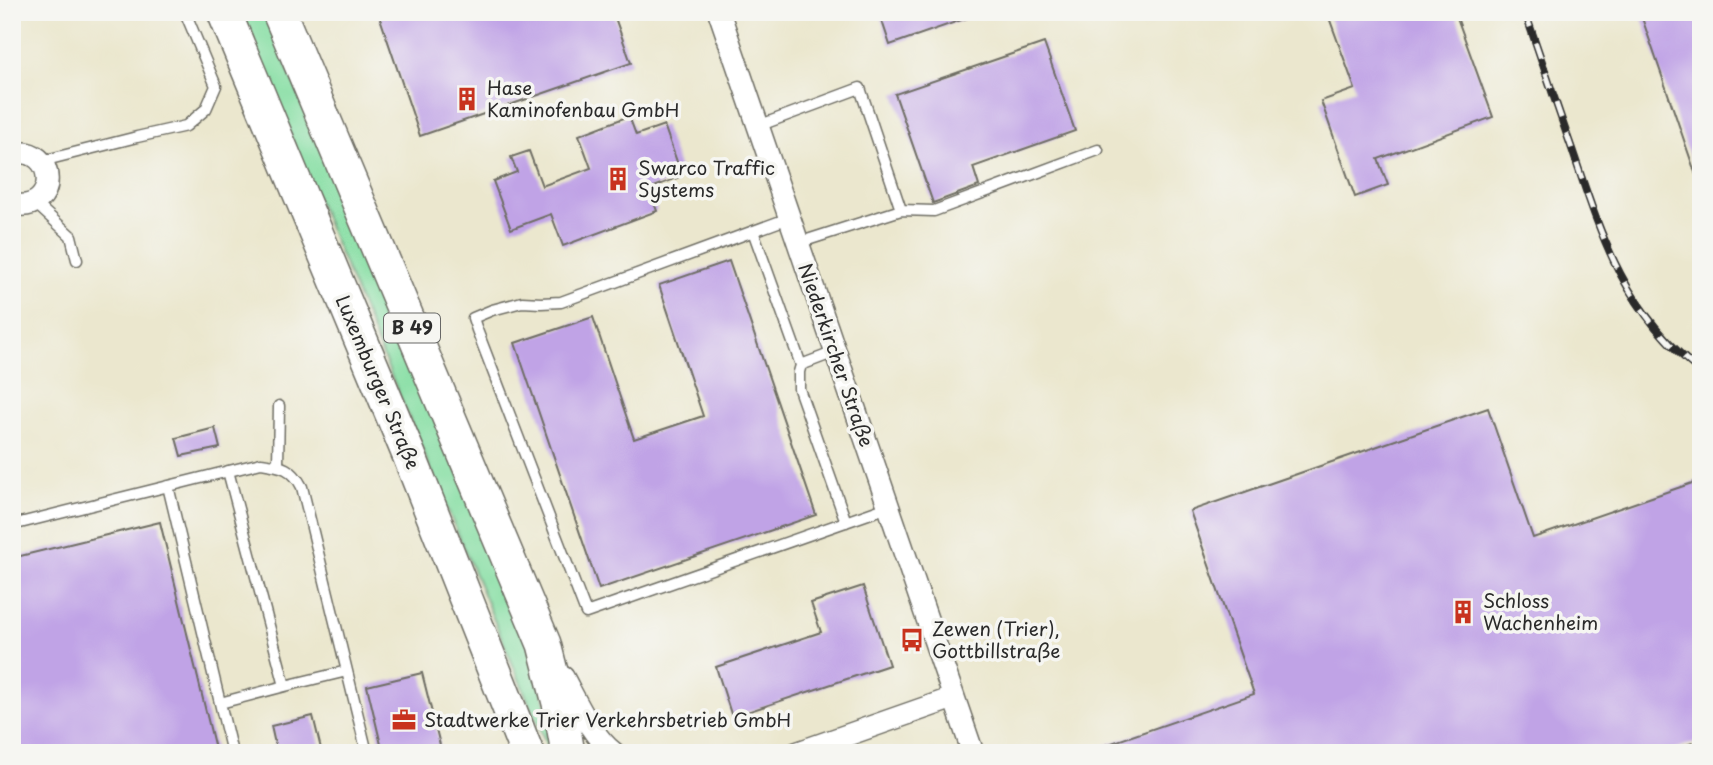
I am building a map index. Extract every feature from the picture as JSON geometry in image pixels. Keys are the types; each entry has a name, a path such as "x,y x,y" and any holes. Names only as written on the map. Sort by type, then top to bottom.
{"main road":[{"name":"Luxemburger Straße","path":"224,12 409,455 523,748"},
{"name":"B 49","path":"279,12 544,644 568,753"}],"street":[{"name":"Niederkircher Straße","path":"719,12 973,753"},
{"path":"12,154 30,154 42,161 48,176 45,192 35,203 23,206 12,204"},
{"path":"544,644 584,715 614,753"},
{"path":"796,753 953,698"}],"lane":[{"path":"42,161 186,126 206,109 216,86 185,12"},
{"path":"758,126 860,88 901,210"},
{"path":"798,243 901,210 934,211 1098,150"},
{"path":"35,203 71,236 77,260"},
{"path":"789,218 561,302 522,302 492,310 473,318 477,330 586,613 888,507"},
{"path":"752,231 801,365 799,389 846,522"},
{"path":"801,365 835,352"},
{"path":"278,465 279,406"},
{"path":"12,525 261,463 278,465 290,471 302,487 367,753"},
{"path":"228,471 285,685"},
{"path":"168,486 232,753"},
{"path":"220,702 347,671"}],"green space":[{"path":"238,12 264,12 522,624 560,753 550,753"}],"building":[{"name":"Hase Kaminofenbau GmbH","path":"378,12 613,12 631,63 420,136"},
{"path":"879,12 975,12 976,15 890,45"},
{"path":"1327,12 1455,12 1493,117 1378,159 1388,185 1355,197 1321,101 1355,89"},
{"path":"1640,12 1701,12 1701,180 1698,181"},
{"path":"1044,43 1075,131 973,167 979,186 933,203 895,94"},
{"name":"Swarco Traffic Systems","path":"629,116 636,135 664,125 682,176 649,189 657,211 563,246 551,214 511,229 493,181 517,172 511,157 529,151 542,186 591,168 579,135"},
{"path":"729,261 816,515 599,589 515,343 593,317 634,439 703,416 659,285"},
{"name":"Schloss Wachenheim","path":"1488,408 1533,538 1701,480 1701,740 1664,753 1092,753 1091,750 1254,694 1190,511"},
{"path":"215,428 220,448 181,456 176,438"},
{"path":"160,522 216,753 12,753 12,558"},
{"path":"863,586 889,665 732,717 716,667 821,632 811,603"},
{"name":"Stadtwerke Trier Verkehrsbetrieb GmbH","path":"422,673 442,753 383,753 367,686"},
{"path":"313,716 322,753 277,753 271,726"}],"railway":[{"path":"1525,12 1594,213 1619,271 1653,324 1701,372"}],"place":[{"name":"Hase Kaminofenbau GmbH","path":"467,99"},
{"name":"Swarco Traffic Systems","path":"618,179"},
{"name":"Schloss Wachenheim","path":"1463,612"},
{"name":"Zewen (Trier), Gottbillstraße","path":"912,640"},
{"name":"Stadtwerke Trier Verkehrsbetrieb GmbH","path":"404,720"}]}
